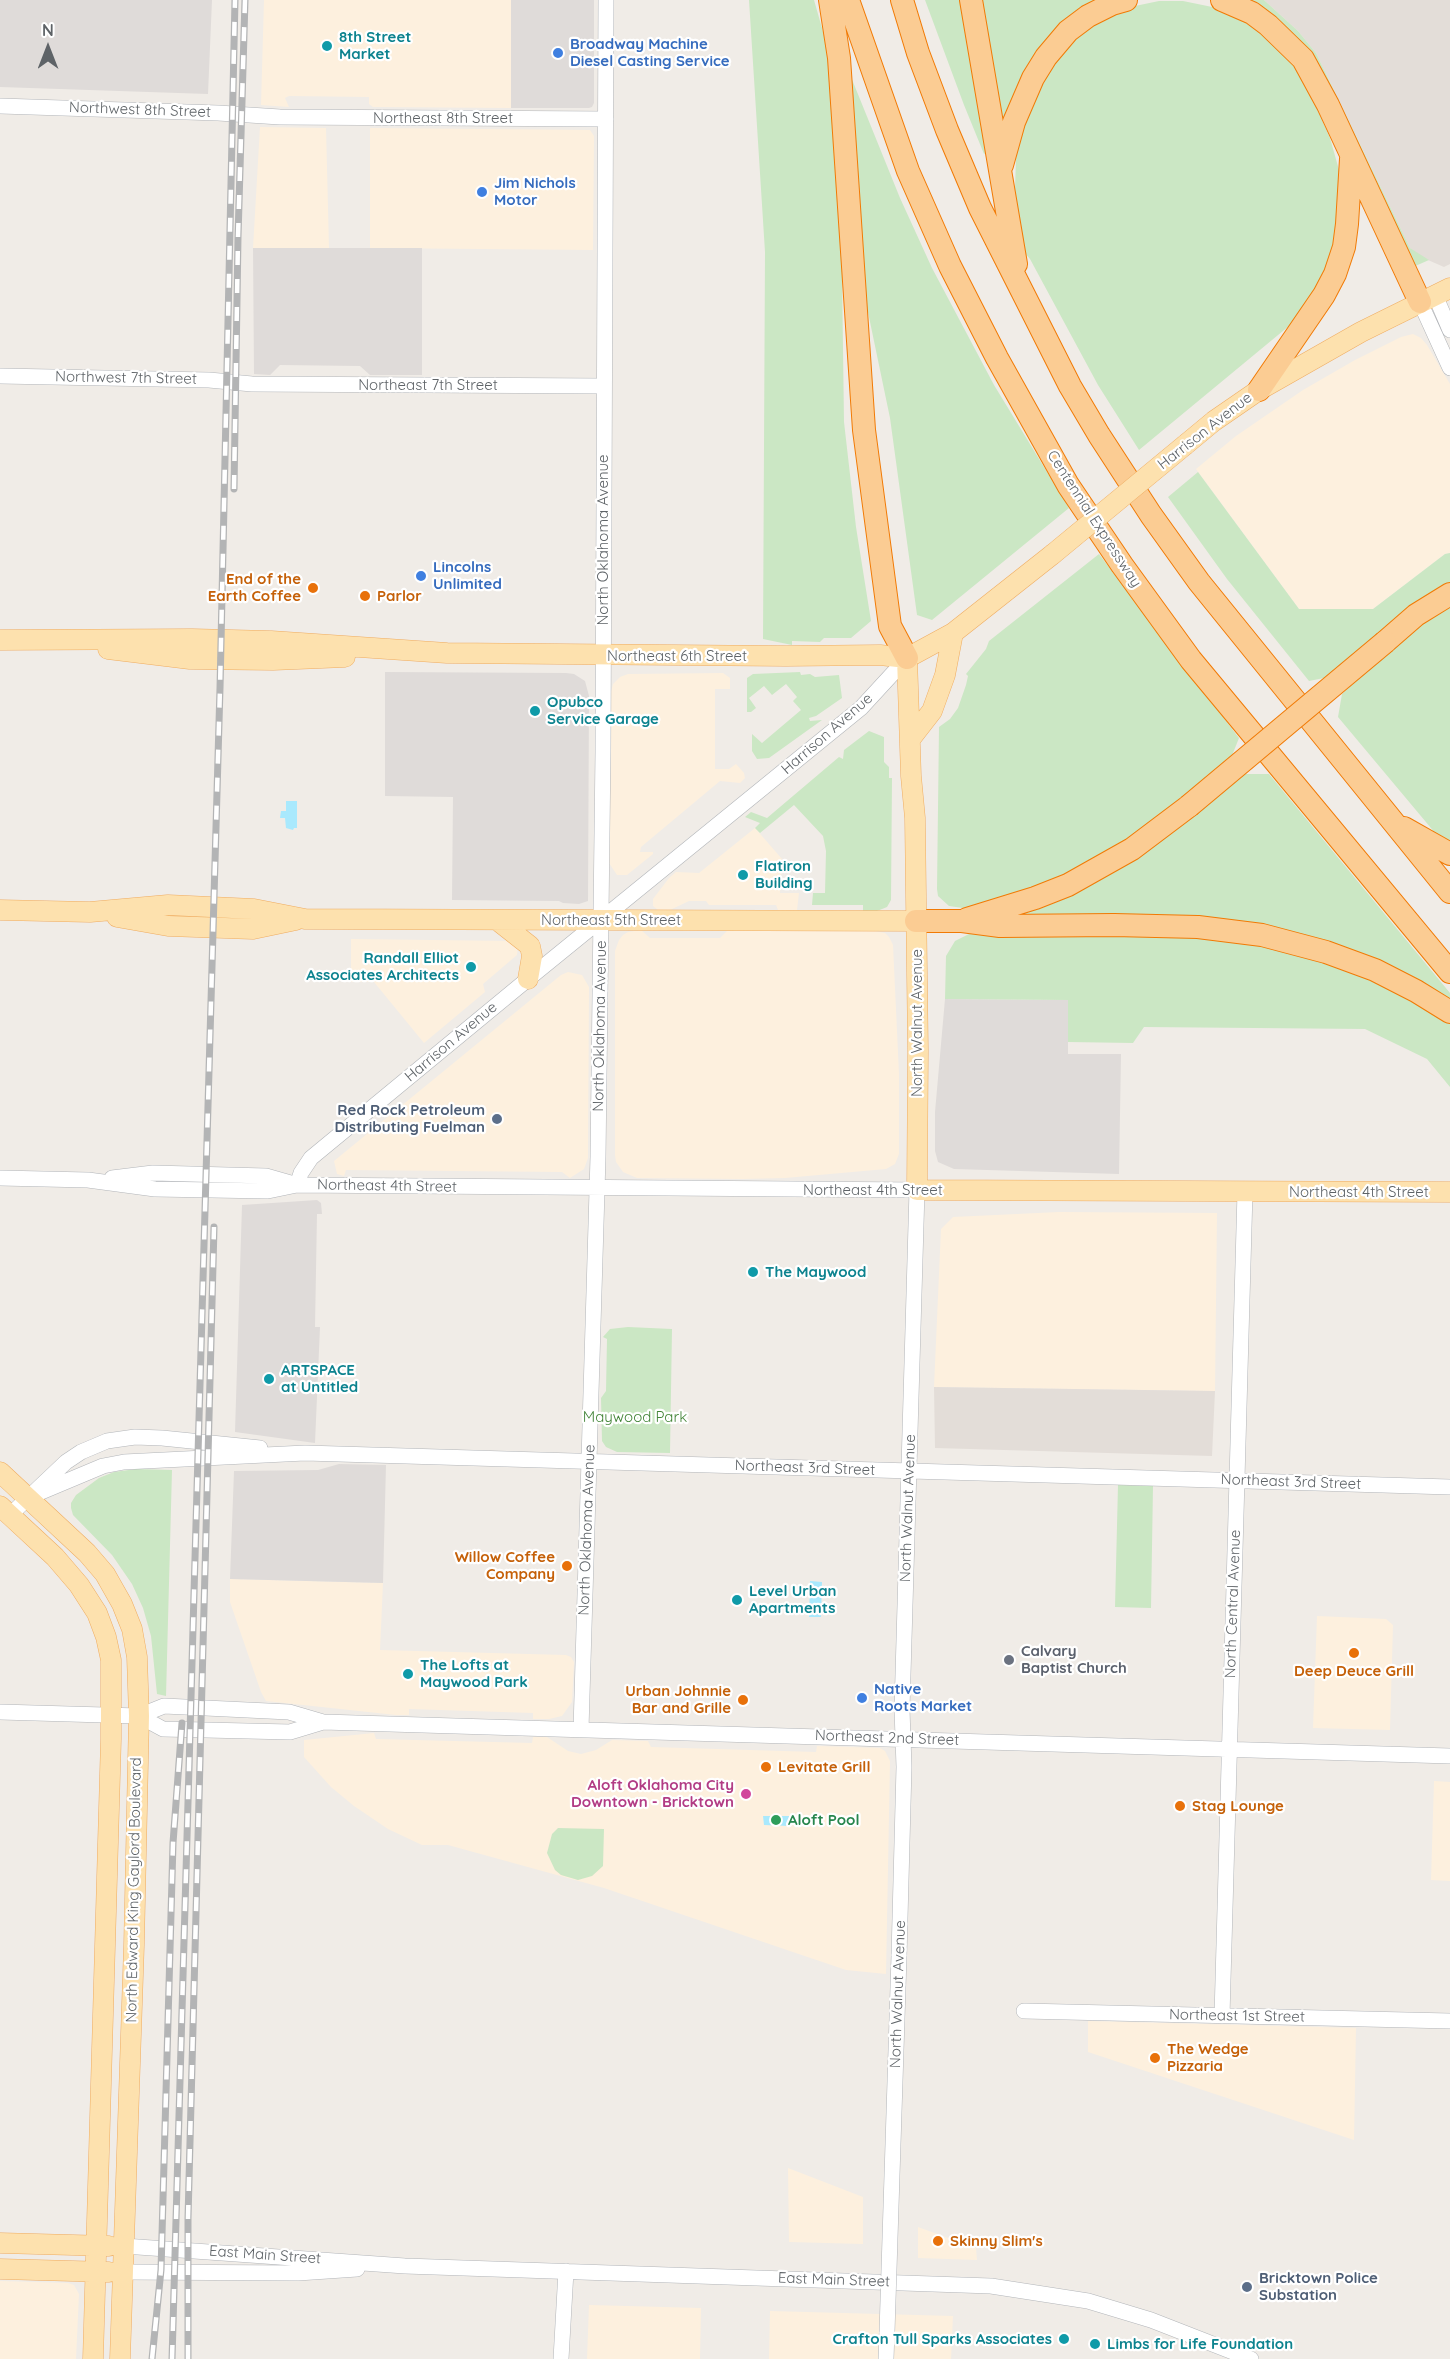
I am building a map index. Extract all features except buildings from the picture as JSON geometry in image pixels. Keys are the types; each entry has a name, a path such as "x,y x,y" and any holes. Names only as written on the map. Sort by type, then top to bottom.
{"highway":[{"path":"830,0 839,58 864,430 890,626 907,658"},
{"name":"Centennial Expressway","path":"848,0 908,171 950,266 997,358 1068,485 1122,565 1191,660 1450,972"},
{"path":"902,0 918,53 980,208 1070,386 1151,515 1236,630 1450,892"},
{"path":"971,0 1021,290"},
{"path":"999,172 1014,122 1033,78 1046,57 1068,31 1088,16 1126,0"},
{"path":"1222,0 1245,9 1260,19 1280,35 1303,59 1352,155 1435,295"},
{"path":"1259,390 1324,296 1335,274 1344,246 1352,155"},
{"path":"962,921 1068,885 1132,849 1189,806 1416,615 1450,594"},
{"path":"1390,820 1450,854"},
{"path":"916,921 962,921 1000,927 1114,925 1198,927 1262,935 1326,952 1375,970 1450,1012"}],"main road":[{"name":"Harrison Avenue","path":"907,658 953,633 1214,421 1259,390 1337,345 1435,295"},
{"path":"911,738 932,711 945,675 953,633"},
{"name":"Northeast 6th Street","path":"38,641 192,639 272,641 447,653"},
{"path":"0,640 38,641"},
{"name":"Northeast 6th Street","path":"38,641 190,659 273,660 447,653 880,655 907,658"},
{"name":"North Walnut Avenue","path":"907,658 911,777 915,818 917,1190"},
{"name":"Northeast 5th Street","path":"90,912 168,905 254,909 305,919 916,921"},
{"path":"0,910 90,912"},
{"name":"Northeast 5th Street","path":"90,912 168,926 253,929 305,919"},
{"path":"496,920 530,946 532,957 528,979"},
{"name":"Northeast 4th Street","path":"917,1190 1450,1192"},
{"name":"North Edward King Gaylord Boulevard","path":"0,1472 87,1553 115,1588 132,1629 137,1657 139,1716 134,1945 120,2359"},
{"name":"North Edward King Gaylord Boulevard","path":"5,1510 68,1571 97,1613 111,1660 112,1715 93,2359"},
{"path":"106,1929 124,1935 134,1945"},
{"path":"0,2243 124,2246"},
{"path":"0,2269 124,2272"}],"street":[{"name":"North Oklahoma Avenue","path":"581,1728 597,1188 601,920 606,0"},
{"name":"Northwest 8th Street","path":"0,106 280,117"},
{"name":"Northeast 8th Street","path":"280,117 606,118"},
{"path":"1435,295 1450,330"},
{"path":"1435,295 1450,368"},
{"name":"Northwest 7th Street","path":"0,376 208,380 252,384"},
{"name":"Northeast 7th Street","path":"252,384 603,387"},
{"name":"Harrison Avenue","path":"297,1185 301,1173 311,1158 861,708 907,658"},
{"name":"Northeast 4th Street","path":"0,1178 88,1180 155,1189 268,1191 297,1185 917,1190"},
{"name":"North Walnut Avenue","path":"886,2359 899,1956 917,1190"},
{"name":"North Central Avenue","path":"1222,2016 1245,1192"},
{"name":"Northeast 3rd Street","path":"29,1497 81,1452 107,1441 135,1437 305,1453 1450,1487"},
{"name":"Northeast 3rd Street","path":"5,1510 29,1497 103,1466 124,1462 305,1453"},
{"name":"Northeast 2nd Street","path":"139,1716 164,1706 289,1712 323,1722 1450,1756"},
{"path":"0,1712 139,1716"},
{"name":"Northeast 2nd Street","path":"139,1716 163,1729 290,1732 323,1722"},
{"name":"Northeast 1st Street","path":"1024,2011 1450,2021"},
{"name":"East Main Street","path":"124,2246 405,2266 991,2286 1042,2292 1088,2301 1151,2320 1251,2359"},
{"name":"East Main Street","path":"124,2272 298,2273 405,2266"},
{"path":"561,2359 566,2271"},
{"path":"1211,2359 1212,2343"}],"shaded area":[{"path":"0,0 212,0 208,94 0,87"},
{"path":"264,0 511,0 511,108 373,107 369,104 369,97 289,96 285,98 289,107 261,105"},
{"path":"511,0 594,0 594,103 592,107 511,108"},
{"path":"1264,0 1450,0 1450,264 1444,267 1421,257 1410,248 1316,53 1298,31"},
{"path":"260,127 326,128 329,248 253,248"},
{"name":"Jim Nichols Motor","path":"370,128 590,130 594,136 593,250 370,248"},
{"path":"253,248 422,248 422,375 370,375 360,366 280,365 270,375 254,374"},
{"path":"1413,334 1427,345 1450,384 1450,553 1445,554 1373,609 1299,609 1196,469 1236,436 1303,390 1355,360 1401,337"},
{"path":"385,672 566,673 574,674 585,681 589,696 588,901 579,904 559,901 452,900 453,797 385,796"},
{"path":"723,673 730,678 730,689 715,689 715,769 729,769 736,764 744,773 745,778 740,783 720,781 641,847 640,852 653,852 653,854 627,875 617,875 609,863 610,696 613,684 620,677 628,674"},
{"path":"755,828 782,859 780,893 799,893 797,910 778,910 776,905 709,905 706,901 689,901 670,910 658,910 653,906 653,899 676,872 699,873"},
{"path":"641,930 650,938 720,938 728,930 885,933 893,945 899,1074 899,1154 895,1164 886,1169 785,1178 637,1178 623,1172 616,1162 615,1155 615,951 623,935"},
{"path":"351,939 514,941 518,944 517,955 483,984 485,992 424,1043 374,982 351,982"},
{"path":"568,972 582,975 589,987 588,1158 584,1169 570,1178 562,1172 346,1170 344,1176 337,1174 334,1161 561,975"},
{"path":"945,999 1068,1000 1068,1054 1121,1054 1119,1174 954,1169 938,1162 935,1151 935,1112"},
{"path":"317,1200 321,1203 322,1214 317,1214 315,1327 320,1327 315,1443 235,1432 242,1205"},
{"path":"1059,1212 1217,1213 1215,1391 934,1387 941,1229 953,1217"},
{"path":"934,1387 1215,1391 1212,1456 935,1448"},
{"path":"339,1464 386,1465 383,1583 230,1579 234,1471 318,1470"},
{"path":"230,1579 383,1583 380,1650 566,1655 574,1662 572,1702 562,1716 533,1719 533,1713 409,1709 409,1715 396,1715 266,1701 230,1602"},
{"name":"Deep Deuce Grill","path":"1317,1616 1386,1619 1393,1625 1390,1730 1313,1728"},
{"path":"374,1733 376,1739 532,1743 533,1737 547,1737 568,1751 581,1754 596,1750 612,1740 648,1741 651,1747 816,1752 817,1746 880,1748 885,1751 890,1761 886,1974 846,1970 604,1888 448,1845 422,1845 388,1829 331,1787 304,1757 304,1740"},
{"path":"1434,1781 1450,1782 1450,1881 1431,1880"},
{"path":"1088,2021 1356,2028 1354,2140 1088,2052"},
{"path":"788,2168 863,2197 863,2244 789,2242"},
{"path":"918,2227 976,2248 977,2260 918,2258"},
{"path":"0,2281 74,2285 79,2294 76,2359 0,2359"},
{"path":"589,2305 701,2308 700,2359 587,2359"},
{"path":"770,2311 953,2316 951,2359 769,2359"}],"green space":[{"path":"749,0 814,0 830,56 841,200 844,422 856,527 871,621 851,638 824,638 820,642 792,641 792,645 763,639 765,252"},
{"path":"925,0 963,0 989,152 984,154"},
{"path":"980,0 1101,0 1007,120 1001,119"},
{"path":"1245,0 1264,0 1298,31 1316,53 1410,248 1429,260 1413,267 1325,80"},
{"path":"1159,1 1183,1 1222,9 1240,17 1281,48 1303,77 1330,138 1339,170 1342,201 1330,266 1295,321 1139,450 1098,385 1030,259 1024,252 1016,216 1016,159 1022,129 1047,72 1067,46 1087,28 1111,15 1135,6"},
{"path":"851,77 900,198 932,268 994,385 1069,508 932,620 917,615 890,418 864,293"},
{"path":"1198,472 1299,609 1373,609 1445,554 1450,553 1450,585 1329,677 1309,681 1227,579 1168,497"},
{"path":"1099,554 1239,738 1231,758 1097,862 992,903 963,908 949,906 938,896 937,889 939,727 950,719 958,708 966,685 968,676 966,674 986,649 989,641"},
{"path":"1450,602 1450,848 1338,717 1342,694 1403,637"},
{"path":"800,672 801,675 810,674 815,677 839,675 842,698 816,716 809,718 810,721 822,720 769,758 757,759 752,751 752,734 762,743 801,710 793,701 797,697 786,684 772,695 764,686 749,698 756,708 747,712 747,678 753,674"},
{"path":"869,731 884,737 884,762 889,767 889,778 892,778 891,900 887,907 877,911 863,911 863,905 812,905 813,893 825,893 826,851 823,836 794,805 760,833 755,828 760,823 745,817 751,812 767,818 839,757 843,759 844,750"},
{"path":"1245,774 1269,774 1450,993 1450,1005 1335,947 1015,918 1015,912 1206,805"},
{"path":"971,933 1217,936 1339,963 1450,1020 1450,1087 1427,1059 1365,1029 1144,1027 1133,1043 1068,1042 1068,1000 945,999 946,956 955,941"},
{"name":"Maywood Park","path":"628,1327 672,1329 670,1453 617,1452 606,1447 602,1441 601,1398 606,1391 607,1339 603,1337 610,1329"},
{"path":"136,1469 172,1470 166,1696 157,1694 151,1636 143,1608 132,1584 112,1555 73,1515 71,1508 76,1495 99,1478 114,1472"},
{"path":"1118,1485 1153,1486 1151,1608 1115,1607"},
{"path":"558,1828 604,1829 603,1866 592,1876 578,1880 561,1875 555,1870 547,1853 552,1834"}],"water":[{"path":"286,801 297,801 297,828 293,830 286,828 285,818 280,818 281,811 286,811"},
{"path":"810,1581 822,1582 821,1617 809,1617"},
{"name":"Aloft Pool","path":"763,1816 789,1816 789,1826 764,1825"}],"railway":[{"path":"172,2359 220,688 235,0"},
{"path":"234,489 245,0"},
{"path":"188,2359 188,2218 214,1227"},
{"path":"152,2359 161,2270 173,1843 182,1723"}],"place":[{"name":"8th Street Market","path":"327,46"},
{"name":"Broadway Machine Diesel Casting Service","path":"558,53"},
{"name":"Jim Nichols Motor","path":"482,192"},
{"name":"Lincolns Unlimited","path":"421,576"},
{"name":"End of the Earth Coffee","path":"313,588"},
{"name":"Parlor","path":"365,596"},
{"name":"Opubco Service Garage","path":"535,711"},
{"name":"Flatiron Building","path":"743,875"},
{"name":"Randall Elliot Associates Architects","path":"471,967"},
{"name":"Red Rock Petroleum Distributing Fuelman","path":"497,1119"},
{"name":"The Maywood","path":"753,1272"},
{"name":"ARTSPACE at Untitled","path":"269,1379"},
{"name":"Willow Coffee Company","path":"567,1566"},
{"name":"Level Urban Apartments","path":"737,1600"},
{"name":"Deep Deuce Grill","path":"1354,1653"},
{"name":"Calvary Baptist Church","path":"1009,1660"},
{"name":"The Lofts at Maywood Park","path":"408,1674"},
{"name":"Native Roots Market","path":"862,1698"},
{"name":"Urban Johnnie Bar and Grille","path":"743,1700"},
{"name":"Levitate Grill","path":"766,1767"},
{"name":"Aloft Oklahoma City Downtown - Bricktown","path":"746,1794"},
{"name":"Stag Lounge","path":"1180,1806"},
{"name":"Aloft Pool","path":"776,1820"},
{"name":"The Wedge Pizzaria","path":"1155,2058"},
{"name":"Skinny Slim's","path":"938,2241"},
{"name":"Bricktown Police Substation","path":"1247,2287"},
{"name":"Crafton Tull Sparks Associates","path":"1064,2339"},
{"name":"Limbs for Life Foundation","path":"1095,2344"}]}
